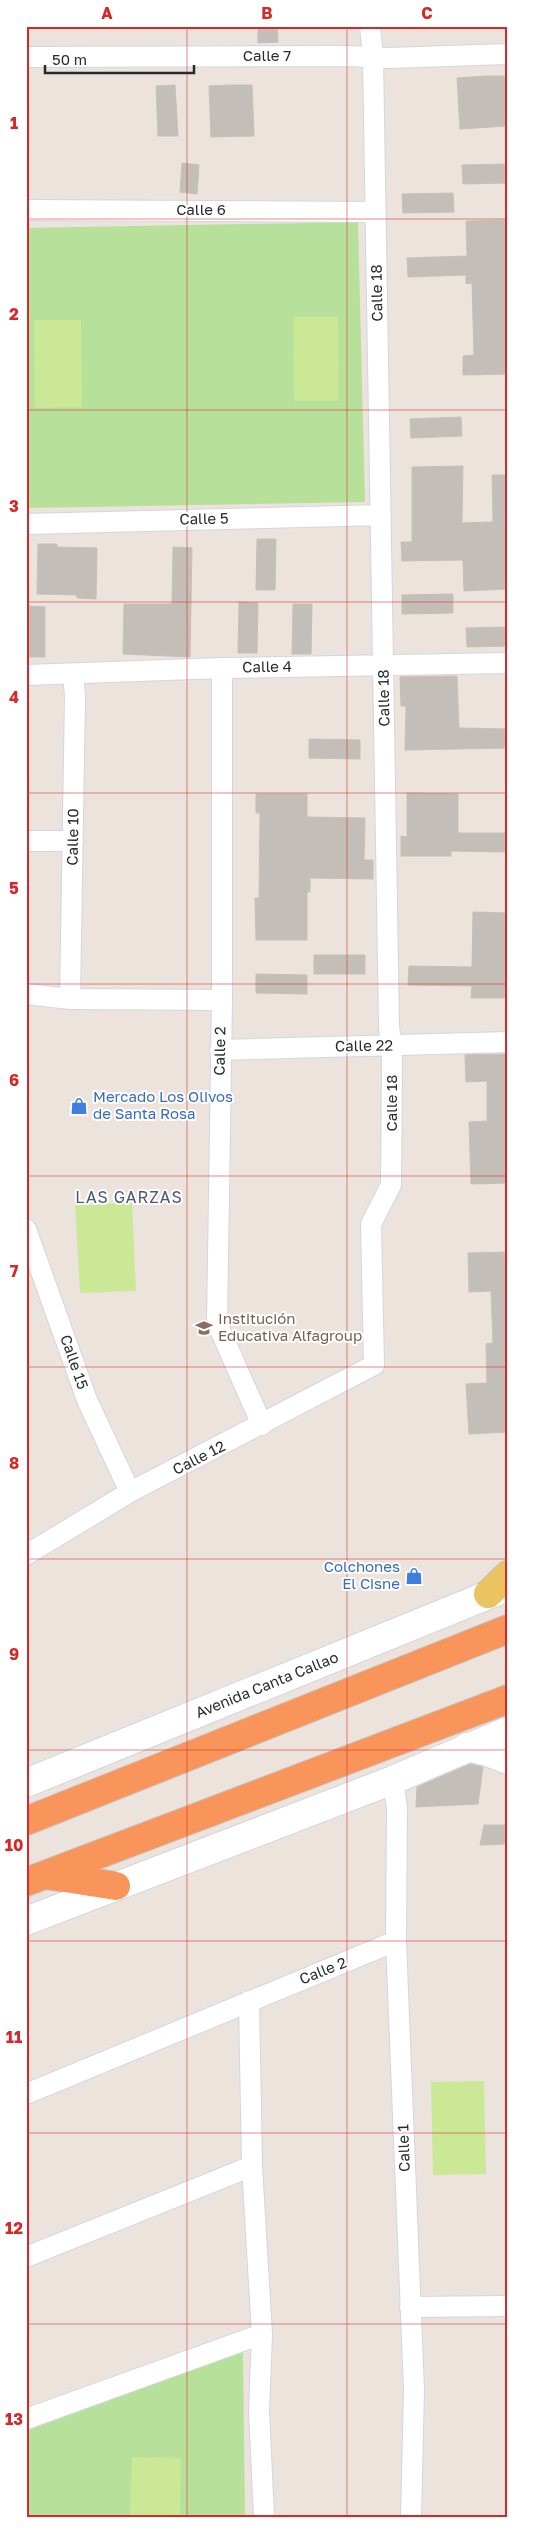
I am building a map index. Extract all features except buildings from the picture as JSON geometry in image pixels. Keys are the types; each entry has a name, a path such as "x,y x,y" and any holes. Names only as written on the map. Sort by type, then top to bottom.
{"highway":[{"path":"26,1821 508,1629"},
{"path":"36,1878 508,1699"},
{"path":"36,1878 116,1886"}],"main road":[{"path":"498,1591 508,1575"},
{"name":"Avenida Canta Callao","path":"26,1783 498,1591"},
{"path":"26,1921 393,1780 508,1731"},
{"path":"467,1747 488,1752 508,1760"}],"street":[{"name":"Calle 18","path":"370,26 373,57 391,1046 391,1185 371,1224 374,1365"},
{"name":"Calle 7","path":"26,58 373,57 508,54"},
{"name":"Calle 6","path":"26,210 376,212"},
{"name":"Calle 5","path":"26,524 381,515"},
{"name":"Calle 4","path":"26,675 222,668 508,663"},
{"name":"Calle 2","path":"222,668 222,1000 217,1323 262,1425"},
{"name":"Calle 10","path":"70,999 74,841 75,696 73,674"},
{"path":"26,840 74,841"},
{"path":"26,994 70,999 222,1000"},
{"name":"Calle 22","path":"220,1050 508,1042"},
{"name":"Calle 15","path":"26,1229 87,1400 130,1492"},
{"name":"Calle 12","path":"26,1556 130,1492 262,1425 374,1365"},
{"name":"Calle 1","path":"393,1780 397,1808 396,1940 414,2390 411,2517"},
{"name":"Calle 2","path":"26,2094 396,1940"},
{"path":"249,2001 252,2166 262,2334 259,2411 264,2517"},
{"path":"26,2257 252,2166"},
{"path":"410,2307 508,2306"},
{"path":"26,2419 262,2334"}],"green space":[{"path":"358,222 365,502 29,508 26,228"},
{"path":"293,317 338,317 339,401 294,401"},
{"path":"34,320 81,320 82,407 35,408"},
{"path":"132,1203 136,1291 80,1293 75,1205"},
{"path":"484,2081 486,2174 433,2175 431,2082"},
{"path":"243,2351 245,2517 30,2517 26,2514 26,2431"},
{"path":"132,2457 181,2458 180,2517 130,2517"}],"place":[{"name":"Mercado Los Olivos de Santa Rosa","path":"79,1106"},
{"name":"Institución Educativa Alfagroup","path":"204,1328"},
{"name":"Colchones El Cisne","path":"414,1576"}],"district":[{"name":"LAS GARZAS","path":"129,1197"}]}
